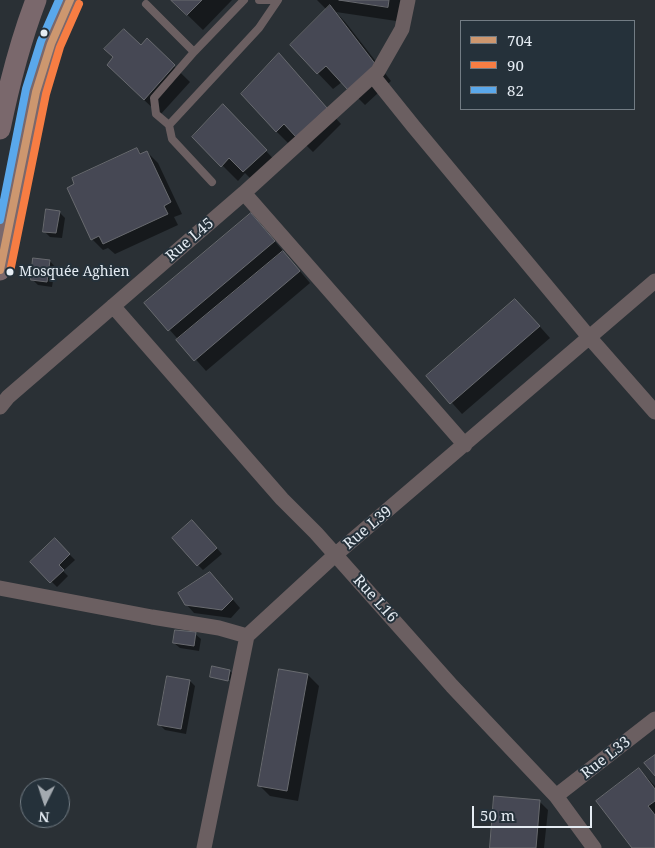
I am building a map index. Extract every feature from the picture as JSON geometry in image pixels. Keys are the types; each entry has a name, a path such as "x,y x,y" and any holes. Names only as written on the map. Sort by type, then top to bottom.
{"main road":[{"path":"0,129 9,84 25,29 36,0"},
{"path":"0,270 36,92 51,44 70,0"}],"street":[{"name":"Rue L45","path":"0,407 8,397 244,193 376,74 402,29 408,0"},
{"path":"376,74 414,128 655,412"},
{"path":"244,193 465,445"},
{"name":"Rue L39","path":"247,636 335,555 655,281"},
{"name":"Rue L16","path":"113,306 282,499 316,533 452,686 556,796 594,848"},
{"path":"0,588 219,628 247,636 204,848"},
{"name":"Rue L33","path":"556,796 655,719"}],"lane":[{"path":"212,182 172,140 169,125 156,114 154,98 194,52 244,0"},
{"path":"259,0 276,0"},
{"path":"169,125 259,28 276,0"},
{"path":"146,4 194,52"}],"building":[{"path":"171,0 202,0 187,15"},
{"path":"339,0 389,0 388,7"},
{"path":"330,5 376,65 348,90 326,66 317,74 290,45"},
{"path":"124,29 141,45 147,38 175,65 144,100 107,65 113,57 104,49"},
{"path":"279,53 327,108 296,137 284,124 276,132 241,94"},
{"path":"223,104 267,150 243,172 229,158 221,167 192,137"},
{"path":"137,148 140,154 147,151 171,202 164,206 168,214 103,244 99,236 91,240 67,188 74,184 72,178"},
{"path":"46,209 60,211 56,233 43,232"},
{"path":"251,213 275,241 168,331 144,303"},
{"path":"283,251 300,271 194,361 176,340"},
{"path":"33,258 50,260 47,282 31,280"},
{"path":"515,299 540,326 450,404 426,376"},
{"path":"192,520 217,548 197,566 172,538"},
{"path":"55,538 70,554 59,565 64,570 50,583 30,562"},
{"path":"210,572 233,599 222,610 185,605 178,593"},
{"path":"175,630 196,632 194,646 173,643"},
{"path":"212,666 230,670 228,681 210,677"},
{"path":"279,669 308,674 287,791 258,786"},
{"path":"167,676 190,680 181,729 158,725"},
{"path":"655,755 655,776 644,763"},
{"path":"639,768 655,789 655,801 648,806 655,815 655,848 632,848 596,801"},
{"path":"494,796 540,800 536,848 490,848"}],"transit line":[{"name":"82","path":"0,220 26,89 41,41 59,0"},
{"name":"704","path":"0,270 36,92 51,44 70,0"},
{"name":"90","path":"10,272 46,94 60,47 79,4"}],"place":[{"name":"Mosquée Aghien","path":"10,272"}]}
